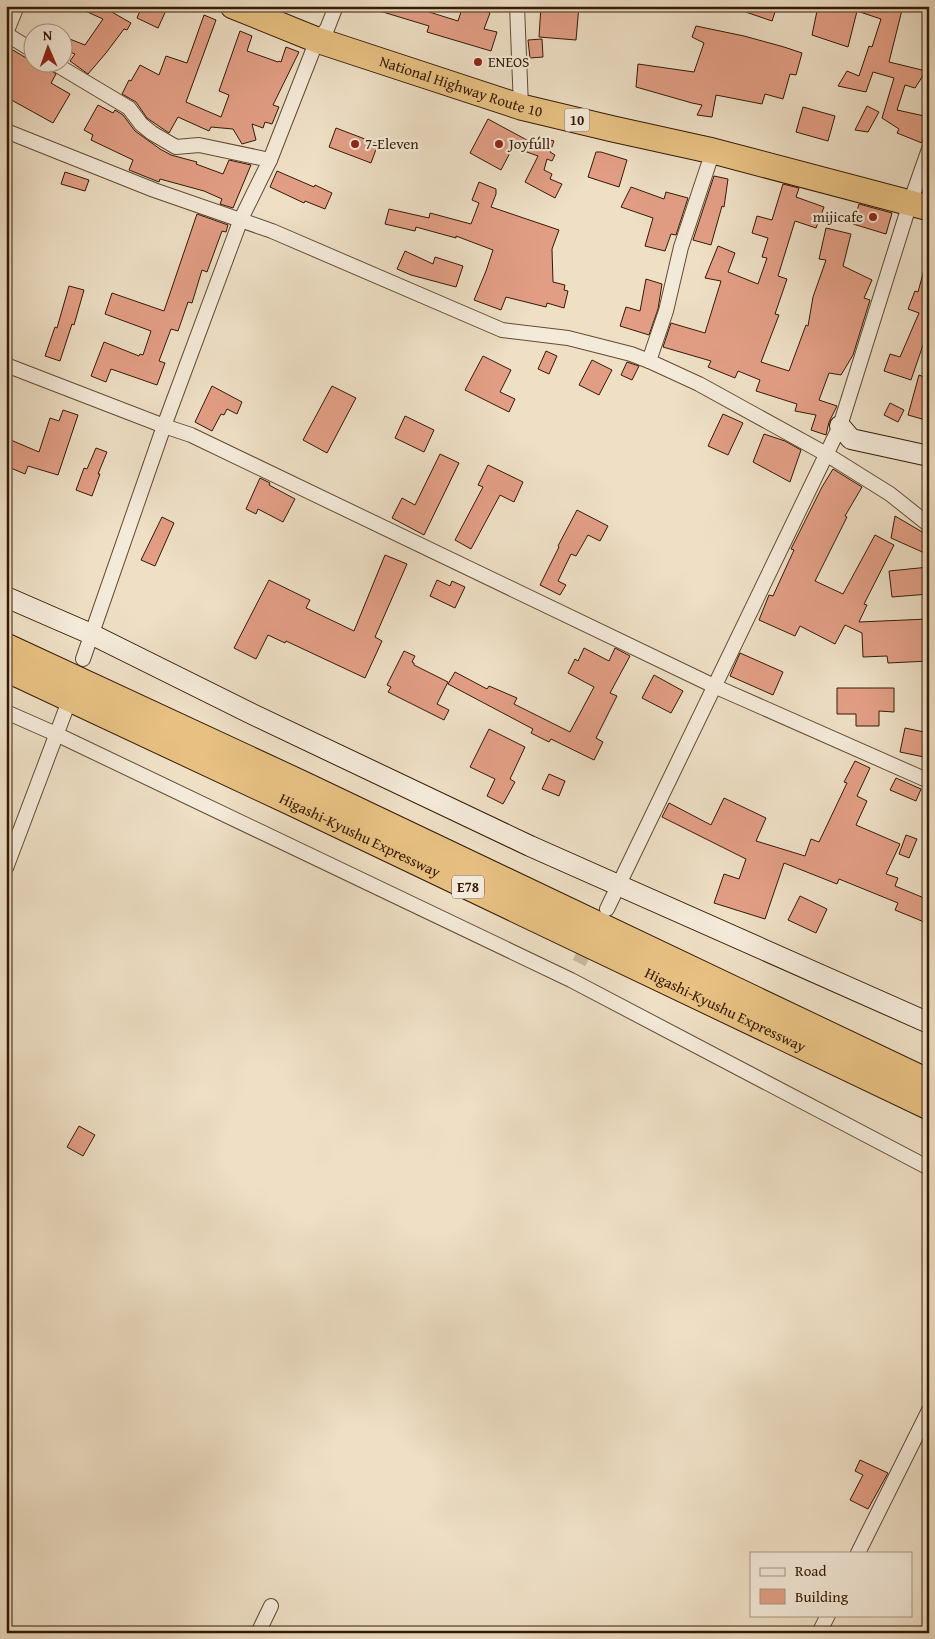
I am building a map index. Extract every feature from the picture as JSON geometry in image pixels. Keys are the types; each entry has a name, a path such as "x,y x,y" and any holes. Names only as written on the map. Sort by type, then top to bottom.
{"highway":[{"name":"National Highway Route 10","path":"233,6 317,40 521,107 713,151 919,205"},
{"name":"Higashi-Kyushu Expressway","path":"6,646 301,783 929,1082"},
{"name":"Higashi-Kyushu Expressway","path":"6,669 290,802 929,1107"}],"street":[{"path":"17,6 6,34 22,44"},
{"path":"83,659 164,426 241,219 270,160 317,40 327,29 336,6"},
{"path":"518,6 521,107"},
{"path":"69,72 129,108 141,124 176,147 199,145 270,160"},
{"path":"6,131 154,190 241,219 502,330 568,338 631,354 649,361 699,384 826,454 890,494 929,525"},
{"path":"607,909 840,426 919,205 929,149"},
{"path":"649,361 666,311 681,247 713,151"},
{"path":"6,365 200,439 714,686 929,781"},
{"path":"840,426 851,439 929,456"},
{"path":"6,597 91,634 270,723 530,846 929,1022"},
{"path":"6,868 66,709"},
{"path":"6,712 56,734 571,980 929,1168"},
{"path":"858,1552 929,1410"},
{"path":"258,1633 272,1606"},
{"path":"819,1633 828,1616"}],"building":[{"path":"74,6 112,6 110,11 131,23 88,74 72,62 75,54 72,53 72,40 85,45 103,19"},
{"path":"142,6 168,6 158,28 137,18"},
{"path":"374,6 410,6 458,21 463,6 473,6 490,13 484,29 497,32 491,51 427,32 429,26 373,9"},
{"path":"541,6 579,6 576,40 539,37"},
{"path":"735,6 777,6 772,21 734,8"},
{"path":"818,6 903,6 889,62 926,71 915,88 905,85 897,110 929,117 922,143 897,133 899,129 882,118 894,78 873,72 866,92 838,86 847,71 859,76 869,46 872,47 881,19 857,11 848,47 812,35"},
{"path":"204,15 216,20 186,102 221,117 229,95 219,91 240,31 252,36 247,51 278,62 281,62 286,47 299,52 273,105 279,107 272,124 265,122 263,128 252,124 256,140 242,144 233,129 211,127 209,131 178,117 169,133 147,118 136,102 122,94 140,65 159,75 166,56 187,63"},
{"path":"696,26 744,36 802,53 796,75 790,74 783,99 765,94 762,104 716,95 712,117 697,115 702,105 636,87 638,64 694,72 704,43 692,37"},
{"path":"542,39 543,57 530,58 528,40"},
{"path":"6,46 22,55 22,72 53,72 56,74 51,83 70,94 53,123 6,97"},
{"path":"98,105 113,113 115,110 123,115 135,131 171,155 197,162 196,164 223,174 229,160 251,165 233,208 220,204 222,199 204,191 160,179 159,182 129,170 133,160 91,140 93,135 84,130"},
{"path":"867,106 879,112 868,132 855,130"},
{"path":"803,107 835,116 828,141 796,132"},
{"path":"488,119 536,145 539,137 554,141 550,152 555,155 552,161 547,159 544,170 552,174 550,179 562,184 555,198 525,182 538,156 513,147 501,170 470,153"},
{"path":"336,128 378,144 371,163 329,147"},
{"path":"596,152 627,160 619,187 588,177"},
{"path":"277,171 332,193 325,209 305,201 304,203 270,187"},
{"path":"65,172 89,180 85,191 61,184"},
{"path":"714,176 728,179 724,207 722,206 711,245 693,240"},
{"path":"479,182 496,189 491,207 559,230 552,249 553,282 565,285 564,290 568,291 564,308 547,303 546,307 506,297 501,310 474,300 493,250 456,236 456,238 416,227 415,231 385,224 389,209 429,218 430,213 471,224 479,203 472,200"},
{"path":"783,184 799,188 796,197 824,207 816,228 795,221 778,276 787,279 775,314 779,315 761,362 789,371 806,325 808,326 813,297 826,260 819,259 826,228 851,234 843,266 872,280 864,298 870,300 853,355 841,375 829,373 819,400 837,406 829,422 826,435 811,430 816,415 795,411 797,404 756,391 760,380 738,371 735,378 708,367 711,361 663,347 671,323 705,333 721,281 705,278 718,246 735,253 728,272 758,284 767,258 762,257 768,238 752,233 757,216 772,220"},
{"path":"631,187 664,199 666,192 688,198 676,235 671,234 665,251 645,246 653,218 621,207"},
{"name":"mijicafe","path":"859,204 892,213 886,234 853,224"},
{"path":"197,214 228,225 226,232 222,231 207,272 202,270 192,303 188,302 178,331 171,329 159,361 165,363 157,385 111,369 106,382 91,376 104,342 139,356 140,354 143,355 151,331 105,314 112,293 164,311"},
{"path":"405,251 433,264 435,257 463,266 456,287 411,275 397,269"},
{"path":"925,266 929,266 929,340 926,346 923,345 911,380 884,371 890,354 900,357 919,313 908,309 915,291 918,292"},
{"path":"646,279 662,284 658,309 649,335 620,326 626,307 640,311"},
{"path":"69,286 84,290 74,325 72,324 60,361 45,356 55,327 57,328"},
{"path":"546,351 557,356 549,374 538,369"},
{"path":"483,356 511,370 500,392 515,399 509,412 465,390"},
{"path":"592,360 612,370 599,395 579,385"},
{"path":"627,362 639,366 632,380 621,375"},
{"path":"919,375 929,379 929,421 908,415"},
{"path":"212,386 242,402 237,414 227,409 224,415 221,414 212,431 195,422"},
{"path":"332,386 356,398 327,453 303,440"},
{"path":"890,403 904,410 898,422 884,415"},
{"path":"63,410 78,415 58,475 28,466 25,474 6,466 6,438 39,452 50,418 59,421"},
{"path":"723,414 743,423 728,455 708,446"},
{"path":"405,416 434,430 424,452 395,438"},
{"path":"764,434 785,441 801,450 790,482 753,462"},
{"path":"96,448 107,452 92,496 76,490 84,468 87,469"},
{"path":"440,454 459,463 424,535 392,518 402,498 415,505"},
{"path":"488,465 523,482 514,502 500,495 471,549 455,540 483,487 478,485"},
{"path":"833,469 862,487 845,516 847,517 815,581 843,594 875,535 894,545 864,604 867,605 859,622 928,619 929,661 888,663 887,656 863,657 862,633 845,625 835,644 800,626 795,636 759,620 769,595 773,596 794,550 791,549"},
{"path":"260,478 295,499 283,522 258,509 256,514 246,509"},
{"path":"577,510 608,526 600,541 588,535 576,556 571,554 558,581 566,585 560,595 540,585"},
{"path":"895,516 929,536 929,555 891,538"},
{"path":"162,517 174,523 155,566 141,560"},
{"path":"385,555 407,564 375,637 382,641 365,678 286,641 285,643 268,635 256,659 234,648 269,580 310,600 306,608 354,631"},
{"path":"929,567 929,594 892,597 889,571"},
{"path":"437,580 450,586 452,581 465,587 455,608 430,596"},
{"path":"584,648 609,661 615,648 630,656 610,693 617,696 596,738 603,742 594,760 551,739 549,742 531,733 533,729 448,684 455,672 487,689 489,686 517,698 514,704 570,732 594,687 568,673 575,659 578,661"},
{"path":"404,651 415,656 412,662 414,665 448,682 437,704 449,710 444,720 388,692 391,687 387,685"},
{"path":"740,653 783,672 773,695 730,676"},
{"path":"654,675 683,691 671,713 642,698"},
{"path":"837,688 894,688 894,712 879,711 879,726 856,726 856,714 837,714"},
{"path":"905,728 929,733 929,758 900,752"},
{"path":"489,729 525,747 510,779 515,782 503,804 487,796 495,779 470,767"},
{"path":"855,761 870,768 857,796 867,801 856,825 900,844 886,874 898,878 895,886 929,900 929,924 895,910 898,903 839,879 837,884 784,863 765,919 714,903 724,874 739,879 746,859 662,817 669,803 711,825 724,798 766,818 756,841 805,856 811,839 819,842 847,783 844,782"},
{"path":"549,774 565,781 559,796 542,789"},
{"path":"896,778 921,789 916,801 890,790"},
{"path":"906,835 917,839 909,858 899,854"},
{"path":"800,896 827,909 816,933 788,920"},
{"path":"79,1126 95,1135 83,1156 67,1147"},
{"path":"860,1460 888,1473 868,1509 850,1500 863,1475 855,1471"}],"tunnel":[{"path":"579,963 591,939"}],"place":[{"name":"ENEOS","path":"478,62"},
{"name":"7-Eleven","path":"355,144"},
{"name":"Joyfull","path":"499,144"},
{"name":"mijicafe","path":"873,217"}]}
